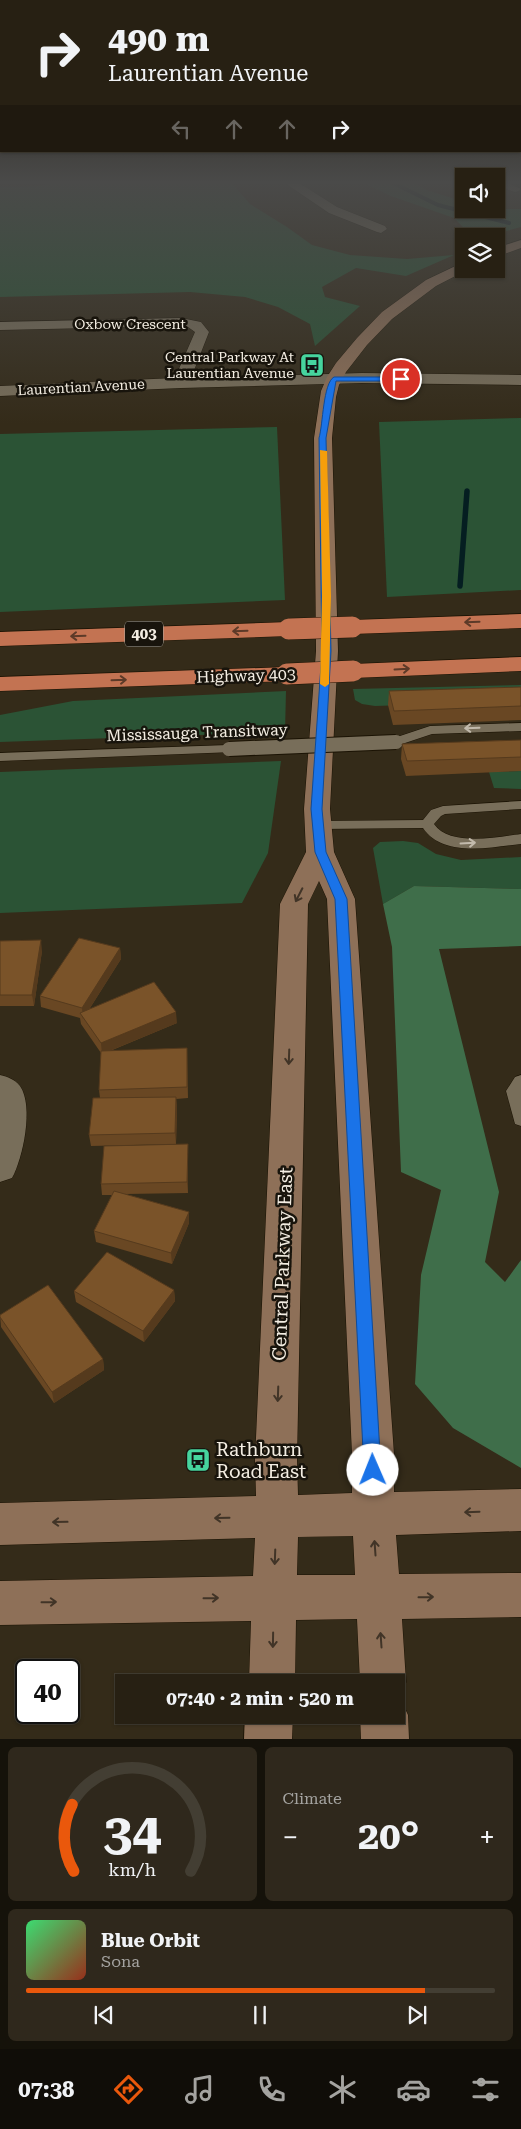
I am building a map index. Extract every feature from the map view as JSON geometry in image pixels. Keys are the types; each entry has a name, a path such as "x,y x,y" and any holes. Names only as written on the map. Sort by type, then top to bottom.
{"highway":[{"name":"403","path":"0,639 521,621"},
{"name":"Highway 403","path":"0,684 521,664"}],"street":[{"name":"Central Parkway East","path":"383,1674 373,1515 373,1454 341,899 319,838 317,799 327,651 323,438 330,386 367,334 400,304 444,275 455,270"},
{"name":"Oxbow Crescent","path":"0,326 175,322 192,324 200,328 202,332 181,383"},
{"name":"Laurentian Avenue","path":"0,391 181,383 520,375"},
{"name":"Central Parkway East","path":"272,1674 277,1517 276,1450 294,904 319,838"},
{"path":"0,1087 8,1096 10,1122 0,1168"},
{"path":"0,1524 521,1510"},
{"path":"0,1604 521,1595"},
{"path":"268,1739 269,1724"},
{"path":"384,1724 385,1739"}],"lane":[{"name":"Mississauga Transitway","path":"396,742 430,730 521,727"},
{"name":"Mississauga Transitway","path":"0,757 396,742 434,744"},
{"path":"319,838 427,824 436,813 443,810 521,806"},
{"path":"427,824 430,832 442,840 460,844 521,839"},
{"path":"521,1082 516,1091 521,1119"}],"green space":[{"path":"0,262 438,262 406,276 356,268 322,287 325,297 360,306 315,346 310,324 278,307 245,297 190,292 0,297"},
{"path":"521,418 521,590 387,597 379,422"},
{"path":"277,427 285,600 0,612 0,434"},
{"path":"521,685 521,701 375,706 362,704 355,700 353,689"},
{"path":"286,691 285,732 0,742 0,715 73,701"},
{"path":"281,761 268,853 242,903 0,913 0,772"},
{"path":"521,771 521,789 494,788 489,772"},
{"path":"403,841 418,843 436,854 461,860 521,857 521,889 414,886 383,904 373,848 380,842"},
{"path":"414,886 521,889 521,946 439,949 499,1192 485,1262 505,1282 521,1260 521,1468 453,1428 415,1384 421,1275 441,1190 401,1172 392,947 383,904"}],"building":[{"path":"521,687 521,706 394,711 389,691"},
{"path":"521,740 521,757 407,761 402,744"},
{"path":"79,938 120,948 82,1008 40,996"},
{"path":"41,940 32,995 0,995 0,941"},
{"path":"154,982 176,1012 101,1043 80,1013"},
{"path":"187,1048 187,1087 99,1090 101,1051"},
{"path":"176,1097 175,1133 89,1135 93,1098"},
{"path":"188,1144 187,1182 101,1184 104,1146"},
{"path":"114,1191 189,1212 171,1253 94,1231"},
{"path":"107,1252 174,1290 143,1331 74,1291"},
{"path":"48,1285 103,1359 52,1392 0,1317 0,1315"}],"waterway":[{"path":"460,586 467,491"}],"slow traffic":[{"path":"323,451 327,651 325,684"}],"place":[{"name":"Central Parkway At Laurentian Avenue","path":"312,365"},
{"name":"Rathburn Road East","path":"198,1460"}],"route":[{"path":"373,1470 341,899 320,852 317,809 327,651 323,438 330,386 334,379 401,379"}]}
